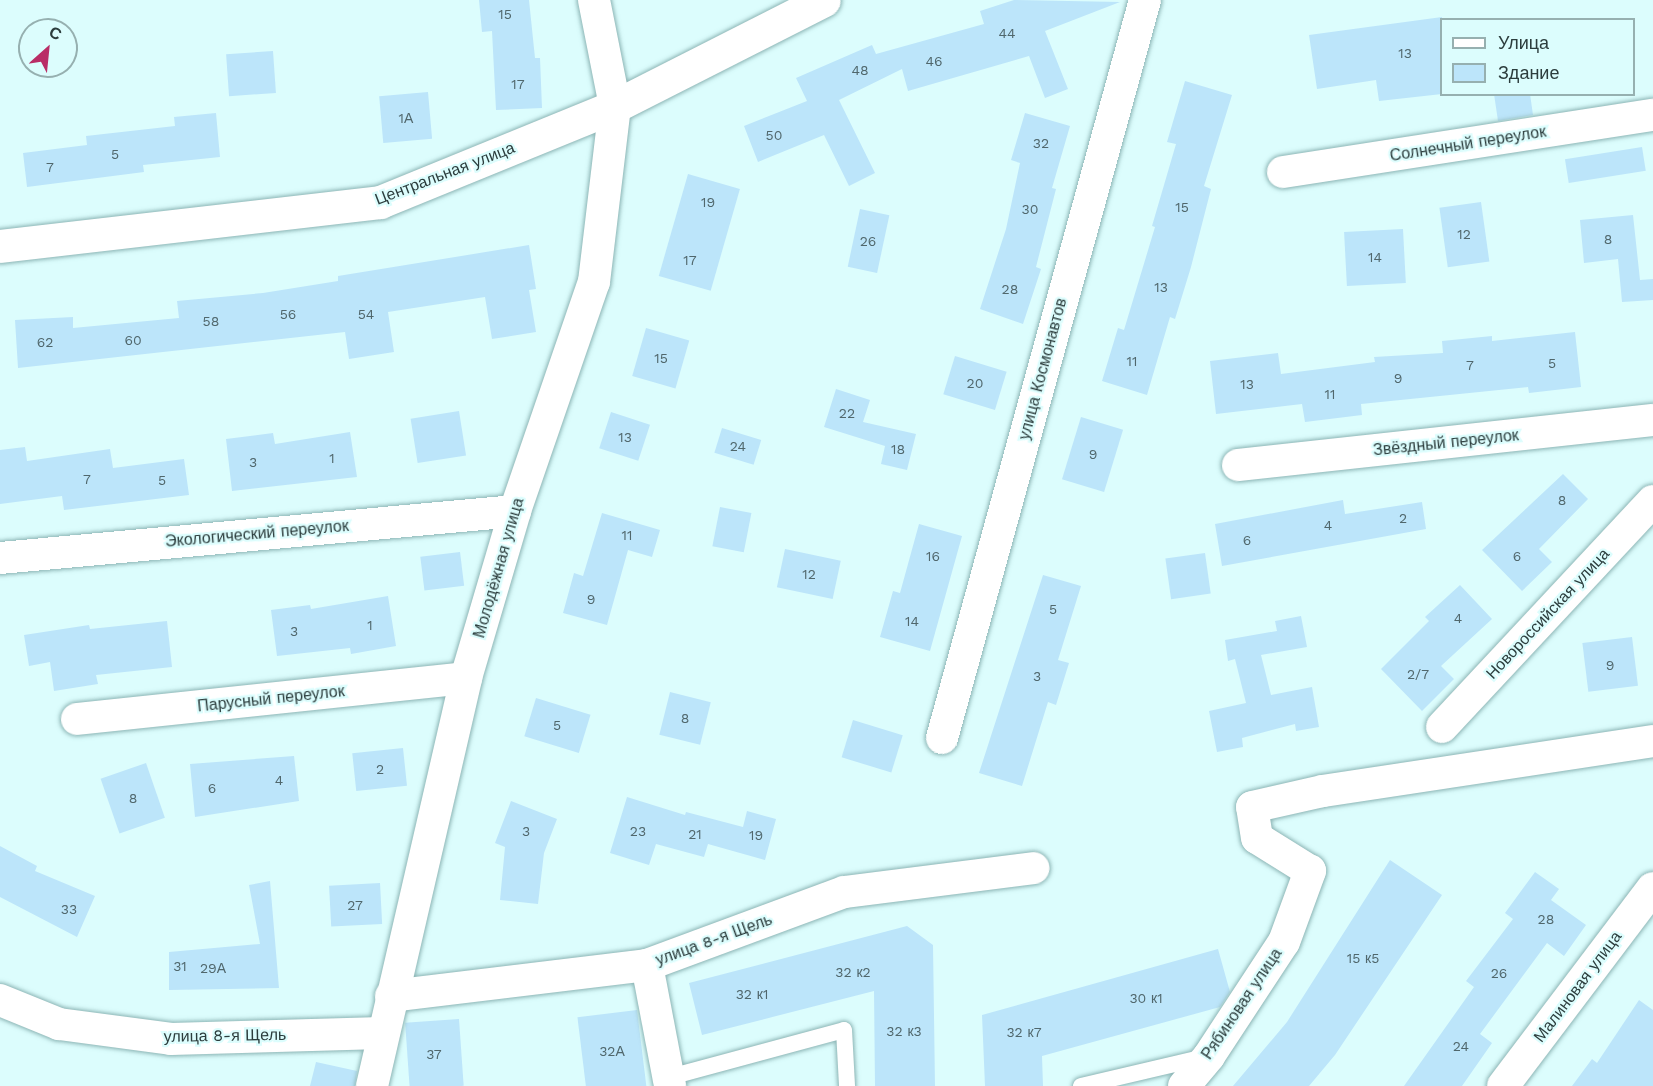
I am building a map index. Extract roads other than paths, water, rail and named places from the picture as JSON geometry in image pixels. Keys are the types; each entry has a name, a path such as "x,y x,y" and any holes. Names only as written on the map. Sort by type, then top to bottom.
{"street":[{"name":"Молодёжная улица","path":"382,1033 466,678 514,511 594,282 615,106 594,0"},
{"name":"Центральная улица","path":"0,246 380,202 615,106 824,0"},
{"name":"улица Космонавтов","path":"942,738 1145,0"},
{"name":"Солнечный переулок","path":"1283,172 1653,115"},
{"name":"Звёздный переулок","path":"1238,465 1653,420"},
{"name":"Новороссийская улица","path":"1442,727 1653,501"},
{"name":"Экологический переулок","path":"0,558 514,511"},
{"name":"Парусный переулок","path":"76,719 466,678"},
{"name":"Рябиновая улица","path":"1184,1086 1209,1056 1284,942 1310,871 1257,838 1252,807 1323,791 1653,741"},
{"name":"улица 8-я Щель","path":"391,996 647,965 844,892 1033,868"},
{"name":"Малиновая улица","path":"1503,1086 1653,888"},
{"path":"647,965 670,1082"},
{"name":"улица 8-я Щель","path":"0,1000 59,1024 171,1039 382,1033"},
{"path":"372,1086 382,1033"}],"lane":[{"path":"670,1082 844,1030 846,1086"},
{"path":"1081,1086 1209,1056"}]}
